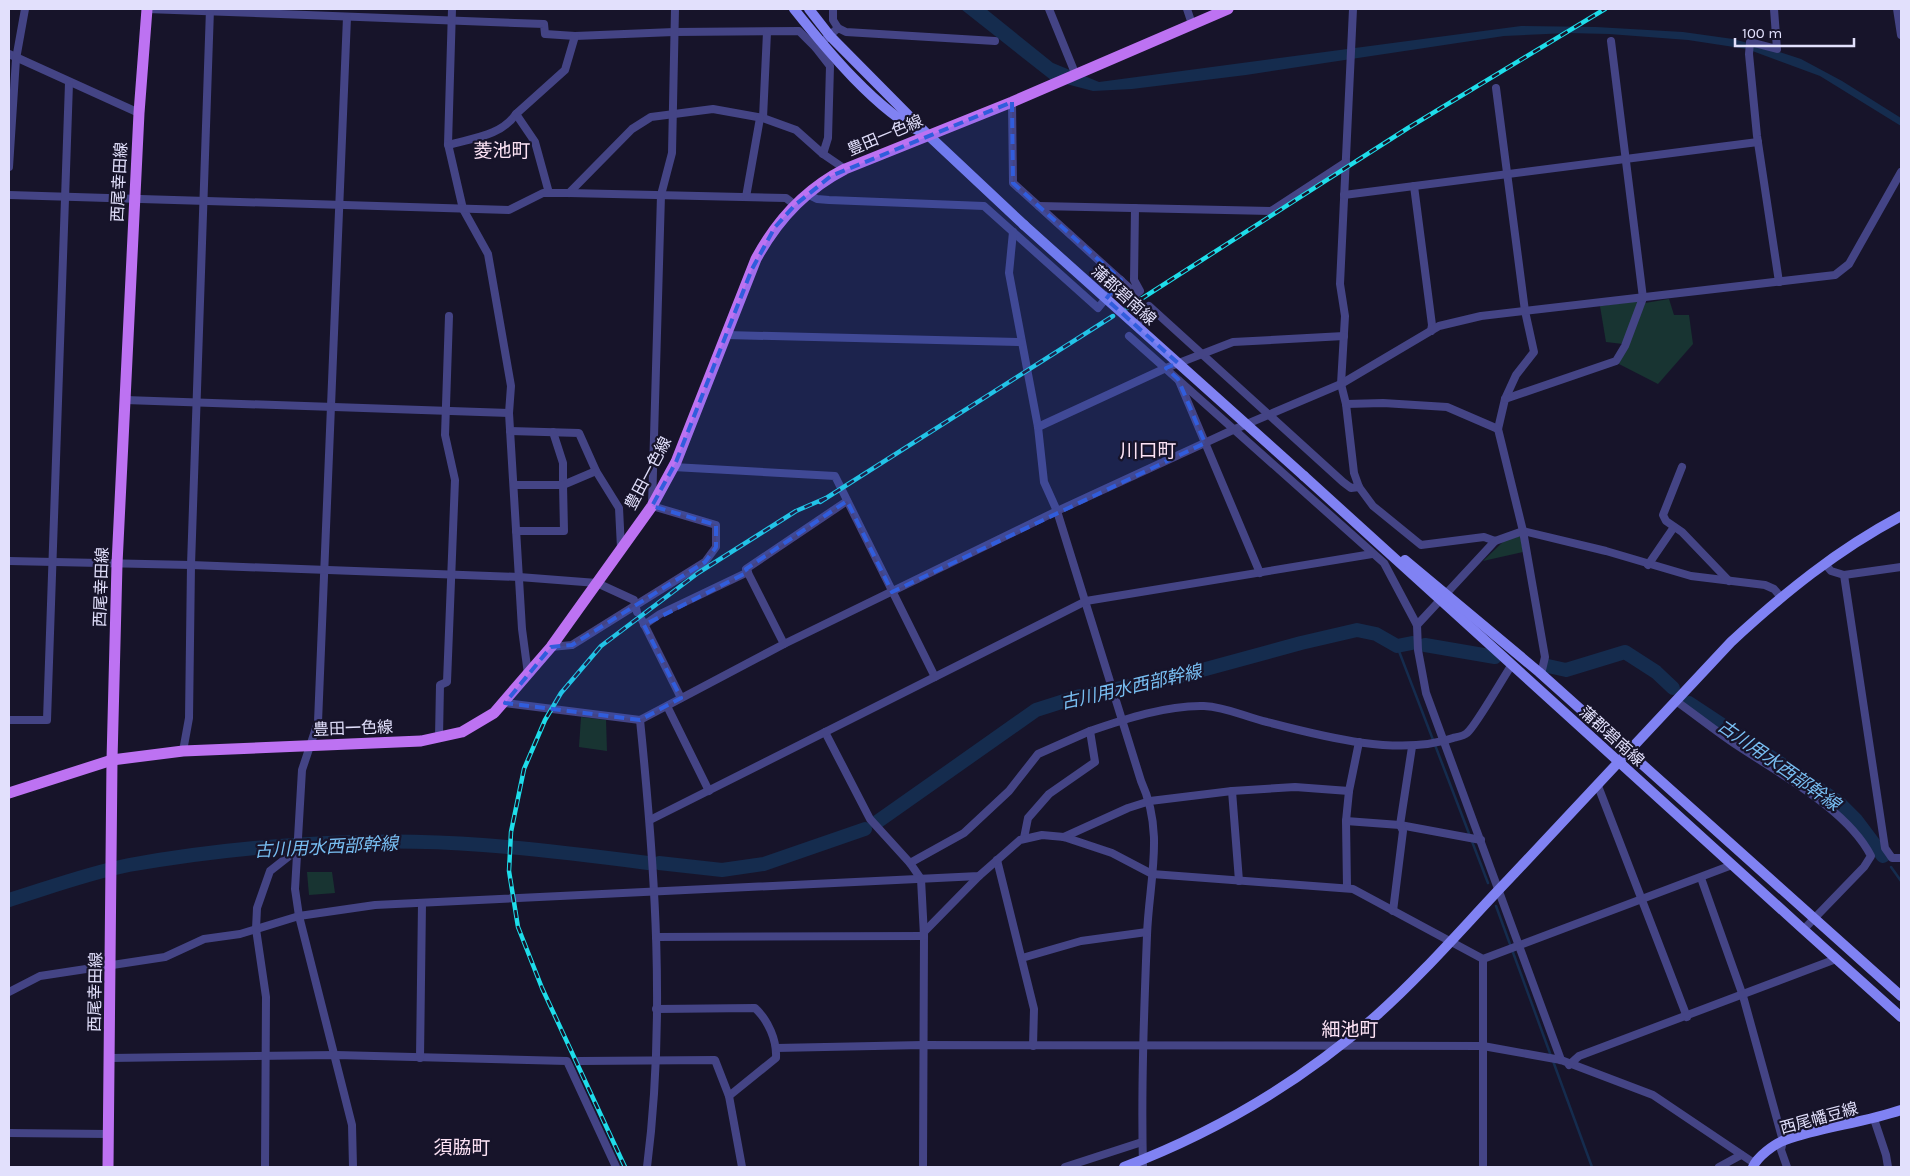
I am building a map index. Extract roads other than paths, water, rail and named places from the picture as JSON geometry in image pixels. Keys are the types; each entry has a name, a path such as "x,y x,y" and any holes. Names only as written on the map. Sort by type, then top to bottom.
{"main road":[{"name":"西尾幸田線","path":"108,1167 112,967 112,760 117,564 139,113 147,9"},
{"name":"蒲郡碧南線","path":"794,9 818,46 906,125 926,134"},
{"name":"蒲郡碧南線","path":"808,9 834,32 926,134 1024,225 1304,476 1443,597 1539,672 1813,920 1901,996"},
{"name":"豊田一色線","path":"9,793 112,760 183,751 421,741 462,732 494,713 505,703 551,647 652,506 673,467 756,258 775,228 795,205 807,194 845,169 926,134 1012,102 1075,73 1228,9"},
{"path":"1124,1167 1143,1164 1229,1119 1276,1091 1340,1046 1379,1014 1598,786 1731,642 1780,596 1855,542 1901,516"},
{"name":"蒲郡碧南線","path":"1443,597 1511,666 1620,761 1901,1017"},
{"name":"西尾幡豆線","path":"1753,1165 1783,1141 1874,1119 1901,1110"}],"street":[{"path":"9,167 16,59 25,9"},
{"path":"147,9 544,24 545,34 575,36 674,32 799,31 818,46 830,66 828,138 823,154"},
{"path":"452,9 448,145 463,209 488,254 511,386 510,431 524,656 528,674"},
{"path":"551,647 572,644 637,608 705,562 716,547 716,524 652,506 661,195 672,153 674,9"},
{"path":"833,9 834,32"},
{"path":"1049,9 1075,73"},
{"path":"1187,9 1192,24"},
{"path":"1353,9 1340,284 1345,316 1341,384 1346,404 1354,473 1359,487 1373,506 1421,545 1484,537 1495,540"},
{"path":"1774,9 1777,49 1750,42 1749,54 1758,142 1779,282"},
{"path":"1898,9 1901,34"},
{"path":"183,751 189,718 191,565 210,10"},
{"path":"346,17 318,722 302,770 295,889 299,916 336,1054 352,1125 353,1167"},
{"path":"746,197 761,118 766,32"},
{"path":"818,46 834,32 995,41"},
{"path":"448,145 498,131 511,122 516,114 565,70 575,36"},
{"path":"1505,399 1616,362 1625,346 1643,298 1611,41"},
{"path":"9,54 16,59 139,113"},
{"path":"9,720 47,720 69,83"},
{"path":"1496,88 1525,311 1534,352 1516,375 1505,399 1498,429 1523,531 1545,657 1542,670 1539,672"},
{"path":"1012,102 1013,183 1136,294 1140,291 1134,280 1135,208"},
{"path":"569,193 632,129 651,117 713,109 761,118 796,130 823,154 845,169"},
{"path":"516,114 535,142 549,193"},
{"path":"1344,195 1758,142"},
{"path":"1039,206 1271,211 1346,162"},
{"path":"505,703 640,720 784,644 1057,511 1234,429 1341,384 1439,326 1481,316 1835,275 1849,264 1901,172"},
{"path":"1414,186 1432,325 1431,331"},
{"path":"9,195 204,199 510,210 543,194 569,193 786,198 795,205"},
{"path":"807,194 817,199 828,200 984,206 1098,308 1120,280"},
{"path":"1013,232 1009,273 1038,427 1044,482 1057,511 1121,720 1141,781 1150,801 1155,833 1147,932 1143,1046 1143,1164"},
{"path":"1140,321 1150,306 1267,416 1343,482 1351,488 1359,487"},
{"path":"440,737 440,685 447,682 455,480 445,435 449,316"},
{"path":"726,335 1021,342"},
{"path":"1128,336 1384,563 1417,625 1418,650 1426,693 1442,742 1499,890 1515,947 1559,1060"},
{"path":"1038,427 1166,368 1233,342 1344,336"},
{"path":"1178,380 1260,573"},
{"path":"125,400 509,413"},
{"path":"1346,404 1383,403 1447,407 1498,429"},
{"path":"510,431 579,433 596,471 619,508 621,548"},
{"path":"516,531 564,531 563,463 553,432"},
{"path":"673,467 835,476 935,677"},
{"path":"1682,467 1663,515 1666,521 1682,532 1729,581"},
{"path":"514,485 564,485 596,471"},
{"path":"784,644 746,569 847,501"},
{"path":"1648,564 1674,527"},
{"path":"1417,625 1495,540 1523,531 1606,551 1691,576 1765,585 1774,589 1780,596"},
{"path":"650,820 1086,602 1372,554"},
{"path":"9,561 191,565 324,572 519,578 597,584 620,592 634,600 637,608"},
{"path":"1825,564 1830,571 1844,575 1901,567"},
{"path":"681,698 643,622 748,572"},
{"path":"1844,575 1885,848 1892,858 1901,858"},
{"path":"910,863 964,833 1009,792 1038,754 1090,731 1121,720 1168,710 1204,706 1235,710 1265,722 1360,742 1412,747 1442,742 1468,733 1511,666"},
{"path":"1676,701 1724,737 1823,802 1865,844 1871,856 1864,867 1804,929"},
{"path":"667,706 708,790"},
{"path":"640,720 650,820 656,937 654,1110 648,1167"},
{"path":"1024,838 1028,818 1049,794 1095,762 1090,731"},
{"path":"826,732 870,819 910,863 921,879 924,934 924,1167"},
{"path":"1347,888 1346,822 1349,791 1360,742"},
{"path":"1393,911 1403,830 1400,825 1412,747"},
{"path":"1598,786 1687,1017"},
{"path":"1064,837 1128,808 1150,801 1232,791 1295,787 1349,791"},
{"path":"1232,791 1239,880"},
{"path":"1346,822 1400,825 1479,839"},
{"path":"656,937 924,934 979,876 997,860 1024,838 1042,835 1064,837 1112,853 1152,874 1347,888 1483,959 1732,865"},
{"path":"265,1167 266,997 256,929 257,908 270,871 298,849"},
{"path":"997,860 1034,1009 1033,1046"},
{"path":"9,992 40,976 112,967 165,957 204,940 240,934 299,916 375,905 554,898 655,891 979,876"},
{"path":"1701,878 1743,996 1783,1141 1781,1150 1787,1167"},
{"path":"420,1058 422,903"},
{"path":"1022,958 1081,941 1147,932"},
{"path":"1483,959 1483,1167"},
{"path":"1569,1065 1579,1056 1743,996 1836,959"},
{"path":"656,1010 755,1008 764,1016 776,1048 776,1058 729,1096"},
{"path":"776,1048 923,1045 1483,1046 1559,1060 1623,1082 1653,1096 1741,1154 1753,1165"},
{"path":"110,1058 266,1057 336,1054 420,1058 568,1060 616,1167"},
{"path":"579,1061 655,1062 716,1060 729,1096 742,1167"},
{"path":"1874,1119 1888,1167"},
{"path":"9,1133 108,1134"},
{"path":"1065,1167 1142,1142"},
{"path":"1719,1167 1741,1154"}],"water":[{"path":"961,9 986,9 1053,63 1099,82 1521,26 1596,27 1683,32 1733,39 1801,59 1842,81 1901,118 1901,126 1820,76 1747,49 1688,40 1609,34 1568,33 1504,36 1246,75 1132,89 1093,91 1051,80"}],"waterway":[{"name":"古川用水西部幹線","path":"877,822 1036,710 1080,696 1180,676 1301,643 1357,630 1376,634 1397,646 1412,643"},
{"name":"古川用水西部幹線","path":"1425,645 1495,657"},
{"path":"1397,646 1488,883"},
{"name":"古川用水西部幹線","path":"1548,666 1566,670 1625,652 1656,672 1673,688"},
{"name":"古川用水西部幹線","path":"1689,703 1837,801 1856,820 1883,856"},
{"name":"古川用水西部幹線","path":"659,863 722,870 764,864 865,829"},
{"name":"古川用水西部幹線","path":"9,900 83,876 129,865 216,852 305,844 440,842 586,855 648,863"},
{"name":"古川用水西部幹線","path":"1891,867 1901,881"},
{"path":"1496,906 1551,1056"},
{"path":"1553,1061 1592,1167"}],"railway":[{"path":"1127,308 1408,128 1605,9"},
{"path":"820,502 1113,316"},
{"path":"625,1167 542,988 518,927 509,871 511,832 524,769 545,720 561,693 601,646 698,573 796,511 826,498"}],"district":[{"name":"菱池町","path":"502,151"},
{"name":"川口町","path":"1148,451"},
{"name":"細池町","path":"1350,1030"},
{"name":"須脇町","path":"462,1148"}]}
